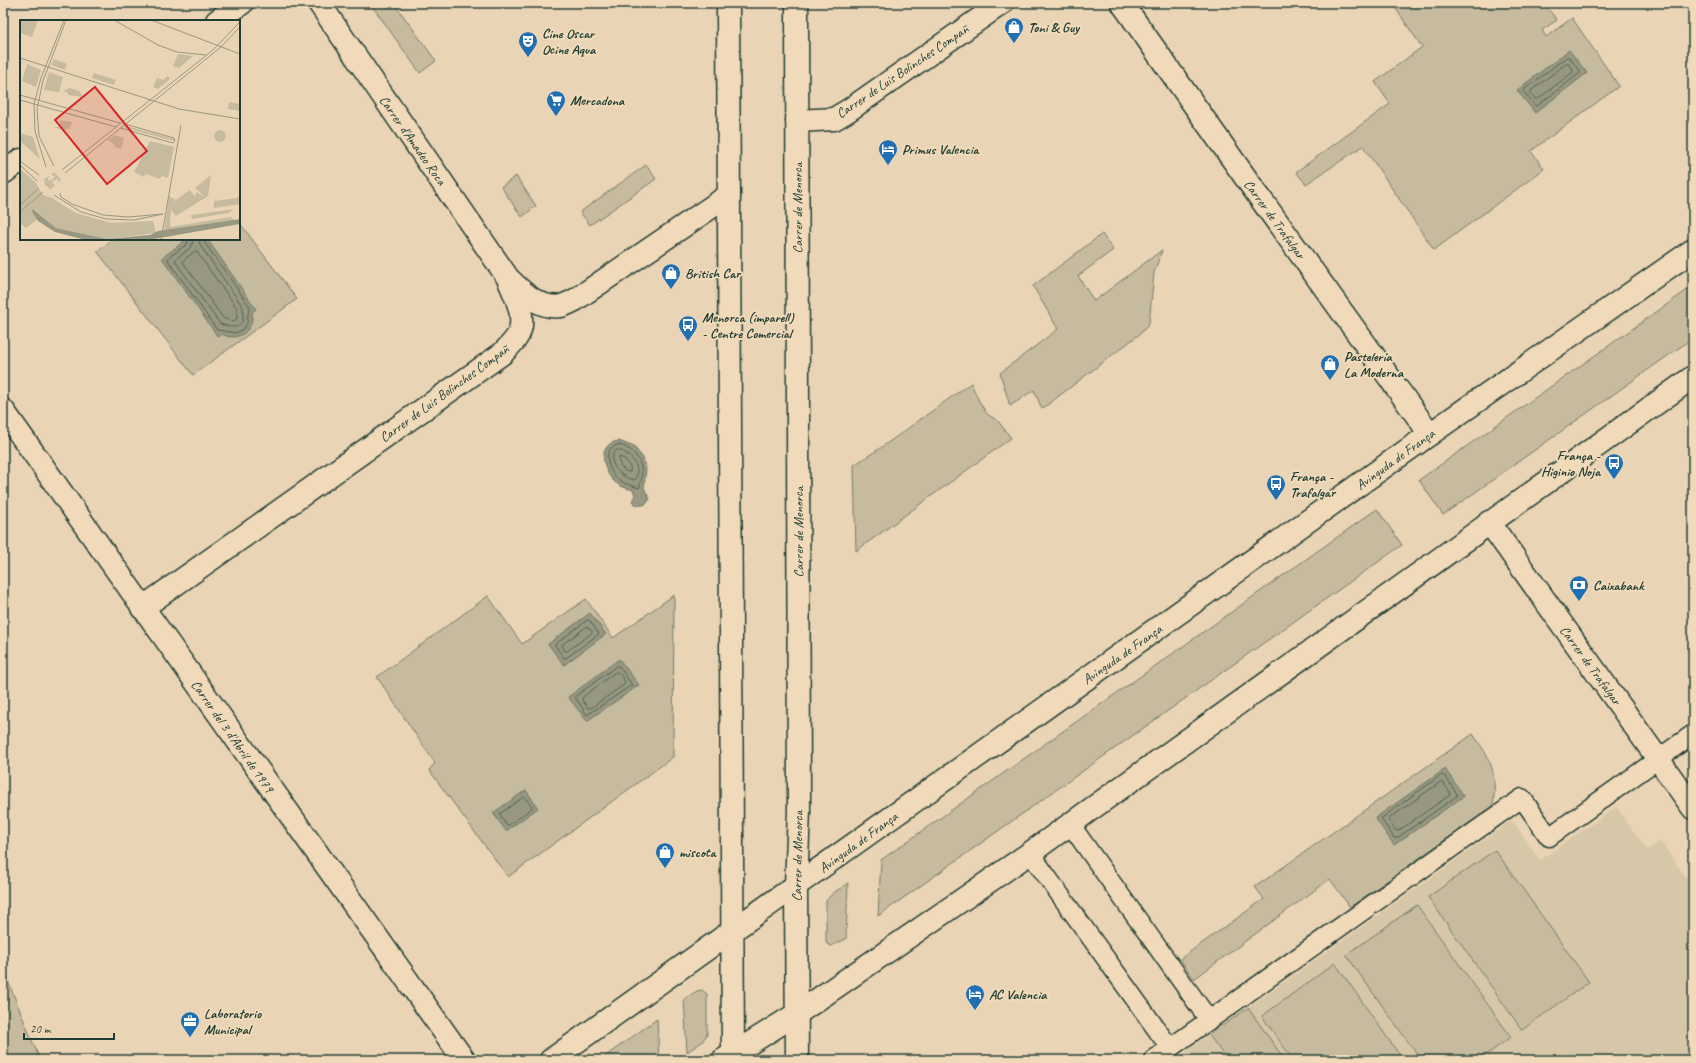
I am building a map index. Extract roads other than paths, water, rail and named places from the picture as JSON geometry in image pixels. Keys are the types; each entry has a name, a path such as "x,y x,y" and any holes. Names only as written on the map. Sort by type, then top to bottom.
{"main road":[{"path":"218,20 242,3"},
{"name":"Carrer d'Amadeo Roca","path":"318,3 508,278"},
{"path":"728,3 732,931 730,1057"},
{"name":"Carrer de Menorca","path":"797,3 799,811 796,886 798,1013 797,1060"},
{"name":"Carrer de Luis Bolinches Compañ","path":"797,121 834,119 1002,3"},
{"name":"Carrer de Trafalgar","path":"1122,3 1263,203 1430,434"},
{"path":"3,172 20,161"},
{"path":"508,278 520,291 536,301 548,306 560,306 575,300 729,195"},
{"name":"Avinguda de França","path":"551,1060 1430,434 1693,250"},
{"name":"Carrer de Luis Bolinches Compañ","path":"142,608 503,352 514,341 520,330 521,314 508,278"},
{"path":"730,1057 798,1013 1030,853 1693,377"},
{"name":"Carrer del 3 d'Abril de 1979","path":"3,410 464,1060"},
{"name":"Carrer de Trafalgar","path":"1489,522 1693,808"}],"street":[{"path":"1153,1060 1522,798 1549,837 1693,734"},
{"path":"1070,824 1209,1020"},
{"path":"1030,853 1170,1048"}],"water":[{"path":"1569,50 1587,73 1535,113 1517,90"},
{"path":"186,240 208,240 256,309 252,312 251,324 248,329 239,336 234,337 222,334 218,337 162,258"},
{"path":"619,441 634,447 643,458 646,468 644,488 650,499 646,504 635,504 632,501 635,495 633,490 616,483 607,472 604,452 612,443"},
{"path":"590,613 606,634 564,665 548,644"},
{"path":"619,659 639,685 587,721 568,697"},
{"path":"1445,769 1464,796 1394,845 1375,818"},
{"path":"526,790 538,808 506,831 493,813"}],"place":[{"name":"Toni & Guy","path":"1014,44"},
{"name":"Cine Oscar Ocine Aqua","path":"528,58"},
{"name":"Mercadona","path":"556,117"},
{"name":"Primus Valencia","path":"888,166"},
{"name":"British Car","path":"671,290"},
{"name":"Menorca (imparell) - Centre Comercial","path":"688,342"},
{"name":"Pastelería La Moderna","path":"1330,381"},
{"name":"França - Higinio Noja","path":"1614,480"},
{"name":"França - Trafalgar","path":"1276,501"},
{"name":"Caixabank","path":"1579,602"},
{"name":"miscota","path":"665,869"},
{"name":"AC Valencia","path":"975,1011"},
{"name":"Laboratorio Municipal","path":"190,1038"}]}
